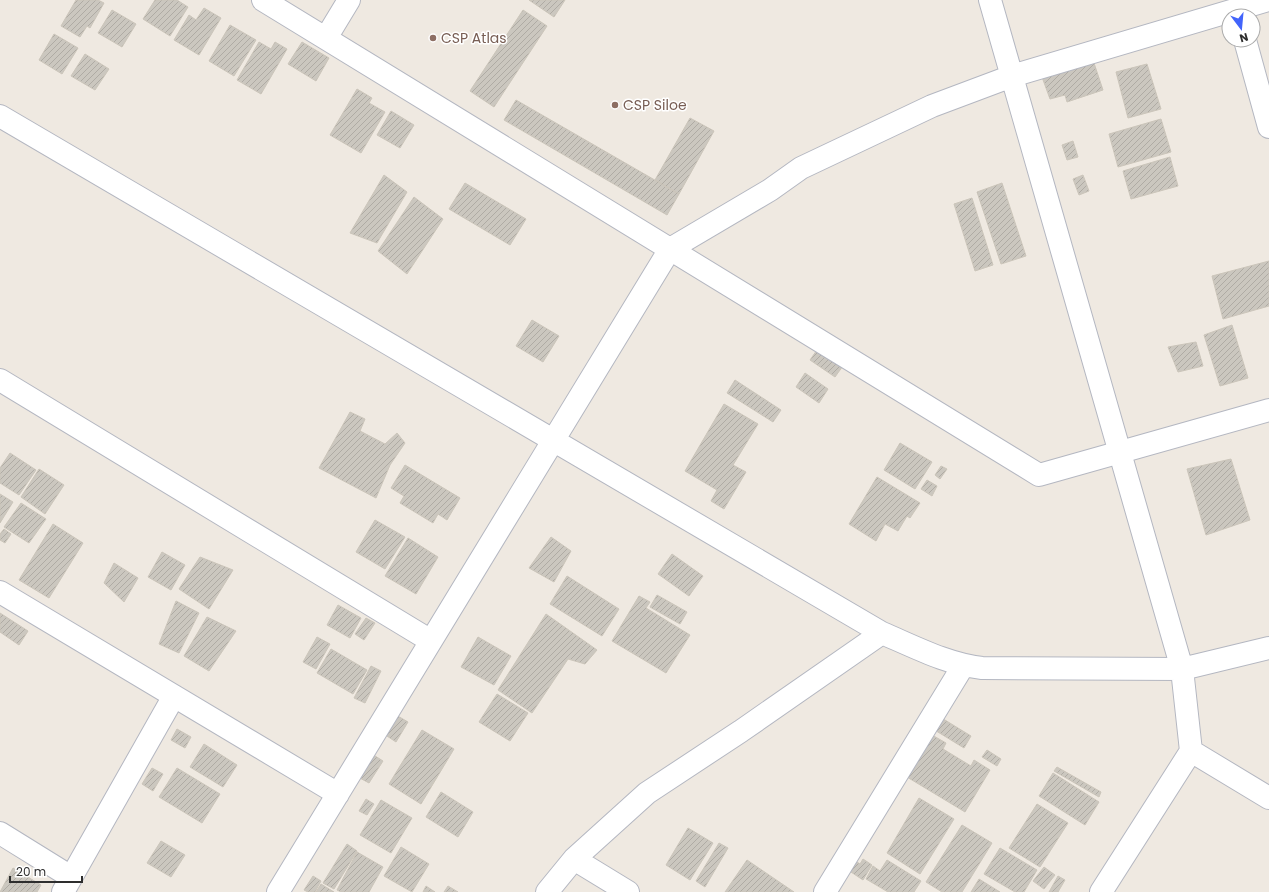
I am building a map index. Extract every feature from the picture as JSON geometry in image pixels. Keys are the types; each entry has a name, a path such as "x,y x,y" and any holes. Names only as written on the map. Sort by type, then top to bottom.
{"street":[{"path":"263,0 1039,475 1269,410"},
{"path":"326,38 349,0"},
{"path":"990,0 1182,669 1192,751 1101,892"},
{"path":"1249,8 1268,0"},
{"path":"278,892 670,249 770,190 801,168 932,106 1012,76 1221,17"},
{"path":"1247,48 1269,127"},
{"path":"0,116 882,633 963,666 982,668 1182,669 1269,648"},
{"path":"0,380 431,641"},
{"path":"0,592 338,794"},
{"path":"547,892 574,859 647,793 741,731 882,633"},
{"path":"825,892 963,666"},
{"path":"0,833 67,885 174,696"},
{"path":"1192,751 1269,798"},
{"path":"574,859 628,892"}],"building":[{"path":"76,0 98,0 104,3 90,28 87,26 80,37 61,26"},
{"path":"155,0 177,0 188,7 170,36 143,19"},
{"path":"529,0 565,0 554,17"},
{"path":"204,8 221,18 199,55 174,40 189,15 196,20"},
{"path":"112,10 136,24 122,47 98,33"},
{"path":"523,10 547,26 494,107 470,91"},
{"path":"230,25 256,40 234,76 209,61"},
{"path":"54,34 78,48 62,74 39,60"},
{"path":"259,42 271,49 275,42 287,49 261,94 237,80"},
{"path":"302,42 329,58 316,81 288,64"},
{"path":"85,54 109,69 95,90 71,76"},
{"path":"1093,60 1103,90 1067,102 1065,95 1050,99 1042,77"},
{"path":"1147,64 1161,109 1128,118 1116,72"},
{"path":"357,89 372,98 369,103 385,112 361,153 330,135"},
{"path":"516,100 679,194 667,215 504,120"},
{"path":"391,111 414,125 400,148 377,135"},
{"path":"690,118 714,131 679,194 655,180"},
{"path":"1161,119 1171,152 1118,167 1109,134"},
{"path":"1073,141 1078,157 1067,160 1062,145"},
{"path":"1170,157 1178,186 1131,199 1123,171"},
{"path":"384,175 407,192 377,243 350,233"},
{"path":"1083,175 1089,191 1079,195 1073,179"},
{"path":"465,183 526,219 510,245 449,209"},
{"path":"1002,183 1026,256 1001,264 977,192"},
{"path":"414,197 443,219 407,274 378,251"},
{"path":"972,198 993,265 975,271 954,204"},
{"path":"1269,261 1269,306 1223,319 1212,276"},
{"path":"532,320 559,336 543,362 516,346"},
{"path":"1232,325 1248,378 1220,386 1204,335"},
{"path":"1196,342 1203,366 1178,372 1168,347"},
{"path":"819,347 845,363 835,377 810,360"},
{"path":"805,373 828,389 819,403 796,387"},
{"path":"735,380 781,410 773,422 727,393"},
{"path":"724,404 758,424 733,465 746,472 724,509 711,501 717,490 685,471"},
{"path":"350,412 365,419 360,431 385,444 397,433 405,443 390,465 376,498 319,468"},
{"path":"900,443 932,462 915,489 884,470"},
{"path":"10,453 36,470 19,495 0,483 0,468"},
{"path":"1231,459 1250,520 1206,535 1187,469"},
{"path":"405,465 460,498 447,520 438,514 433,523 400,503 404,496 391,488"},
{"path":"941,466 947,469 940,479 935,475"},
{"path":"39,469 64,485 45,514 21,497"},
{"path":"877,477 920,503 910,518 907,516 898,531 885,524 876,541 849,524"},
{"path":"927,480 937,486 932,496 921,489"},
{"path":"0,494 13,502 0,523"},
{"path":"21,503 46,519 29,543 4,527"},
{"path":"375,520 405,537 385,569 356,552"},
{"path":"53,524 83,543 49,598 19,580"},
{"path":"4,529 11,534 5,543 0,540 0,534"},
{"path":"551,537 571,551 554,582 529,568"},
{"path":"408,538 438,557 416,594 385,576"},
{"path":"162,552 185,565 171,590 148,577"},
{"path":"672,554 703,576 689,596 658,574"},
{"path":"200,557 233,570 209,609 179,589"},
{"path":"114,563 138,578 124,602 104,583"},
{"path":"567,576 619,609 602,636 550,604"},
{"path":"657,595 687,612 680,624 650,607"},
{"path":"639,596 650,602 646,608 690,635 666,673 612,641"},
{"path":"176,601 199,613 179,653 159,644"},
{"path":"338,605 361,618 350,638 327,625"},
{"path":"0,613 28,631 19,645 0,632"},
{"path":"546,614 597,650 585,664 568,659 532,713 498,690"},
{"path":"207,617 236,631 209,671 184,656"},
{"path":"366,618 375,623 364,640 355,634"},
{"path":"317,637 330,644 316,669 303,662"},
{"path":"478,637 511,656 494,685 461,667"},
{"path":"331,649 367,670 353,694 317,673"},
{"path":"371,666 381,671 365,703 354,698"},
{"path":"497,694 528,713 510,741 479,722"},
{"path":"396,715 408,722 396,742 384,734"},
{"path":"940,717 971,736 964,748 933,729"},
{"path":"177,729 191,737 185,748 171,740"},
{"path":"422,730 454,749 421,804 389,784"},
{"path":"932,735 946,743 943,749 971,766 974,760 990,770 965,812 907,777"},
{"path":"204,744 237,765 223,787 190,767"},
{"path":"987,750 1001,759 997,766 982,757"},
{"path":"372,754 383,761 369,783 358,777"},
{"path":"1057,767 1101,792 1099,797 1054,771"},
{"path":"152,768 163,774 153,791 142,784"},
{"path":"177,768 220,794 202,823 159,797"},
{"path":"1053,773 1099,802 1085,825 1039,796"},
{"path":"441,792 473,812 458,837 426,817"},
{"path":"919,798 954,819 920,874 887,853"},
{"path":"366,799 374,804 367,815 359,811"},
{"path":"381,800 412,818 391,853 360,835"},
{"path":"1037,804 1068,823 1040,867 1009,848"},
{"path":"962,825 992,843 962,892 942,892 926,882"},
{"path":"688,828 713,843 690,880 666,865"},
{"path":"161,841 185,855 171,877 147,863"},
{"path":"719,843 728,848 705,887 696,881"},
{"path":"347,844 357,851 334,889 323,883"},
{"path":"401,847 429,864 412,892 384,876"},
{"path":"1000,848 1037,870 1024,892 1015,892 984,874"},
{"path":"357,852 383,867 369,892 341,892 337,890"},
{"path":"863,859 872,865 863,880 848,870 854,860 860,864"},
{"path":"747,860 794,892 725,892"},
{"path":"887,860 921,881 914,892 888,892 866,879 873,866 880,871"},
{"path":"1044,867 1055,875 1044,889 1033,881"},
{"path":"13,868 41,885 37,892 0,892"},
{"path":"313,876 321,881 315,892 308,892 304,890"},
{"path":"1058,876 1065,880 1058,892 1049,892"},
{"path":"979,879 1000,892 971,892"},
{"path":"321,884 334,892 316,892"},
{"path":"426,886 435,892 423,892"},
{"path":"448,886 458,892 444,892"}],"place":[{"name":"CSP Atlas","path":"433,38"},
{"name":"CSP Siloe","path":"615,105"}]}
